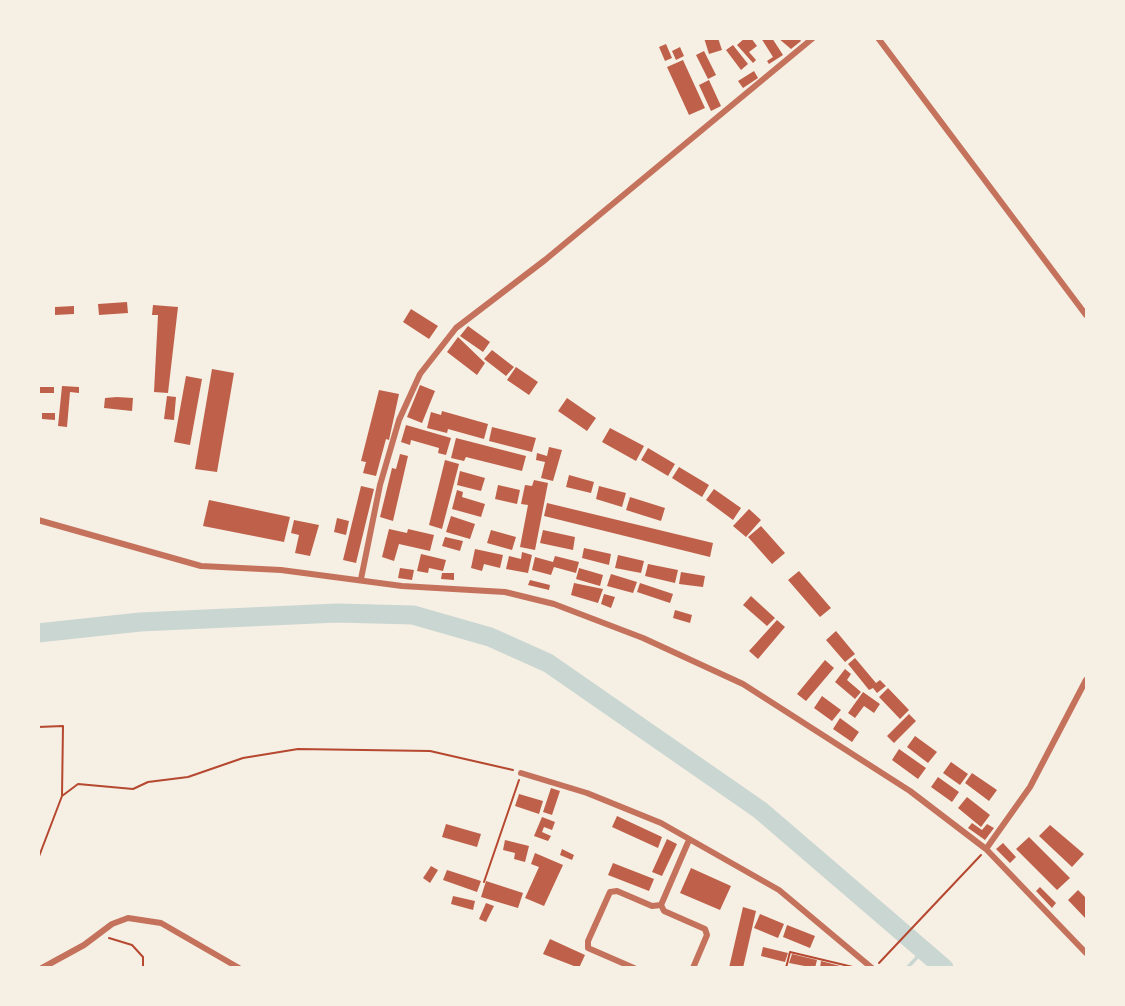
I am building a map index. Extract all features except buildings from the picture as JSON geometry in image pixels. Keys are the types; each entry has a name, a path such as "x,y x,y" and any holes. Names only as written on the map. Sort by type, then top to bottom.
{"street":[{"path":"361,579 380,485 400,420 420,374 456,328 545,260 813,38"},
{"path":"878,38 1087,315"},
{"path":"38,520 201,566 281,570 402,586 468,587 528,597 678,653 743,684 869,763 986,849 1087,953"},
{"path":"986,849 1030,787 1087,680"},
{"path":"521,773 599,798 661,823 779,890 874,968"},
{"path":"689,840 662,905 664,911 705,929 707,935 693,968"},
{"path":"634,968 589,948 588,941 610,891 652,906 662,905"},
{"path":"42,968 84,945 111,924 128,918 161,923 239,968"}],"path":[{"path":"38,727 63,726 62,796 38,859"},
{"path":"62,796 78,784 134,789 148,782 188,777 254,755 298,749 430,751 521,773 484,882"},
{"path":"874,968 986,849"},
{"path":"111,924 109,939 132,944 143,957 143,968"},
{"path":"786,968 790,952 858,968"}],"waterway":[{"path":"38,633 140,622 337,613 413,615 490,637 548,663 760,810 944,968"},
{"path":"907,968 925,949"}]}
